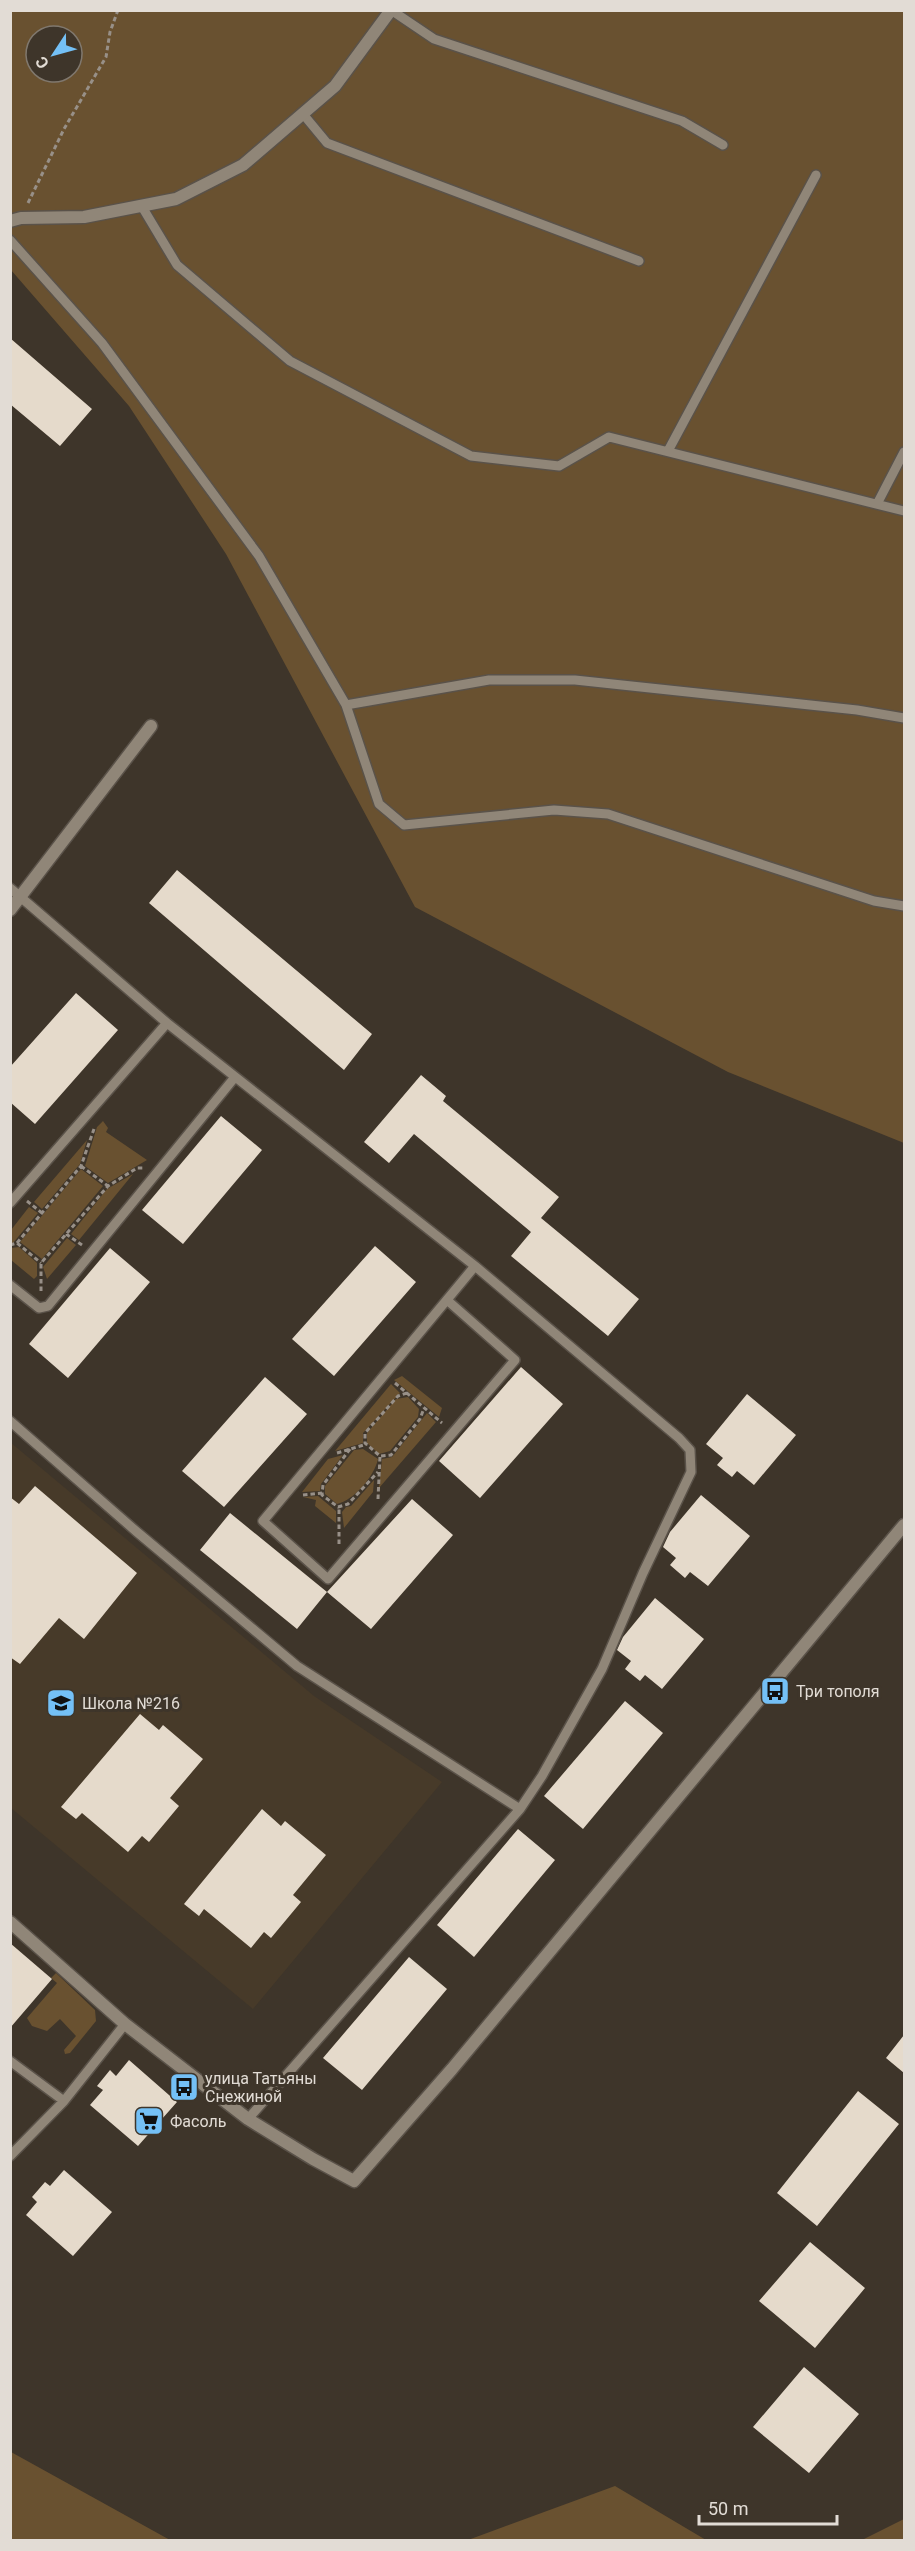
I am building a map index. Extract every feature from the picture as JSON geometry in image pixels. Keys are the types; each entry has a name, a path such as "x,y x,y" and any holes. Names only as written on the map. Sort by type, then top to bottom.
{"street":[{"path":"16,219 84,216 176,199 243,165 335,86 391,10"},
{"path":"10,910 150,726"},
{"path":"10,1922 125,2024 248,2119 354,2181 452,2069 904,1526"}],"lane":[{"path":"391,10 434,39 682,121 723,145"},
{"path":"303,114 327,143 639,261"},
{"path":"668,451 816,175"},
{"path":"141,206 177,265 290,361 471,456 559,466 609,437 904,511"},
{"path":"10,240 102,343 259,556 346,705 380,804 404,825 554,810 608,814 874,901 904,906"},
{"path":"877,504 904,452"},
{"path":"346,705 489,680 575,680 857,710 904,718"},
{"path":"10,888 166,1023 475,1266 679,1438 690,1450 691,1472 643,1573 602,1669 542,1776 520,1809 248,2119"},
{"path":"10,1203 166,1023"},
{"path":"10,1285 41,1308 48,1306 235,1077"},
{"path":"447,1300 515,1360 328,1579 263,1521 475,1266"},
{"path":"10,1421 137,1532 297,1666 520,1809"},
{"path":"10,2156 64,2101 125,2024"},
{"path":"10,2061 64,2101"}],"path":[{"path":"16,219 106,57 110,32 118,10"},
{"path":"10,1245 17,1243 81,1166 93,1133 101,1099"},
{"path":"81,1166 108,1186"},
{"path":"41,1308 41,1263 108,1186 137,1168 163,1166"},
{"path":"18,1195 42,1213"},
{"path":"66,1234 92,1252"},
{"path":"17,1243 41,1263"},
{"path":"384,1375 453,1432"},
{"path":"407,1393 398,1396 365,1433 367,1444 380,1456 391,1455 420,1419 424,1408"},
{"path":"320,1452 333,1454 367,1444"},
{"path":"339,1507 322,1495 323,1485 350,1449"},
{"path":"380,1456 378,1510 381,1517"},
{"path":"339,1507 348,1504 378,1472"},
{"path":"339,1507 339,1566"}],"shaded area":[{"path":"10,11 904,11 904,1143 728,1072 415,907 226,554 129,406 11,270"},
{"path":"103,1121 108,1128 106,1132 147,1160 108,1183 85,1166 97,1127"},
{"path":"87,1140 80,1164 42,1209 34,1202"},
{"path":"81,1169 103,1186 42,1259 20,1242"},
{"path":"133,1174 79,1240 71,1234 107,1189"},
{"path":"29,1207 38,1213 11,1243 11,1230"},
{"path":"67,1238 76,1245 47,1279 43,1267"},
{"path":"19,1247 37,1263 37,1276 34,1279 11,1260 11,1248"},
{"path":"402,1376 442,1408 439,1417 394,1380"},
{"path":"391,1384 400,1393 363,1433 363,1443 335,1451"},
{"path":"408,1397 419,1409 418,1417 390,1451 379,1454 367,1443 367,1433 396,1399"},
{"path":"427,1413 436,1422 379,1488 382,1459 392,1457"},
{"path":"10,1442 314,1696 442,1782 253,2009 11,1808"},
{"path":"363,1449 378,1459 376,1466 368,1480 356,1493 337,1504 325,1494 325,1486 354,1450"},
{"path":"343,1455 321,1484 320,1491 302,1492 328,1459"},
{"path":"374,1480 373,1492 344,1528 342,1512 346,1507 351,1506"},
{"path":"318,1496 336,1511 336,1523 315,1506 316,1500 303,1497"},
{"path":"56,1973 95,2010 96,2021 70,2053 65,2054 64,2050 76,2036 60,2019 47,2031 32,2026 27,2018 57,1983 51,1978"},
{"path":"11,2452 170,2540 11,2540"},
{"path":"615,2486 706,2540 468,2540"},
{"path":"904,2519 904,2540 862,2540"}],"building":[{"path":"10,338 92,409 60,446 10,404"},
{"path":"177,870 372,1034 344,1070 149,903"},
{"path":"76,993 118,1030 35,1124 10,1102 10,1067"},
{"path":"421,1075 446,1096 443,1101 559,1197 541,1218 639,1299 608,1336 511,1256 531,1232 414,1134 389,1163 364,1142"},
{"path":"221,1116 262,1150 183,1244 142,1210"},
{"path":"375,1246 416,1282 334,1376 292,1339"},
{"path":"110,1248 150,1282 68,1378 29,1344"},
{"path":"521,1367 563,1404 480,1498 439,1461"},
{"path":"265,1377 307,1414 224,1507 182,1471"},
{"path":"747,1394 796,1435 754,1485 737,1471 732,1477 717,1465 723,1458 706,1444"},
{"path":"35,1486 137,1573 84,1639 59,1618 20,1664 10,1657 10,1497 19,1504"},
{"path":"701,1495 750,1536 708,1586 690,1572 685,1578 670,1565 676,1558 663,1547 670,1532"},
{"path":"412,1499 453,1535 371,1629 327,1592"},
{"path":"230,1513 327,1592 297,1629 200,1550"},
{"path":"655,1598 704,1639 662,1689 645,1675 640,1681 625,1669 631,1661 617,1650 623,1637"},
{"path":"625,1701 663,1733 583,1829 544,1796"},
{"path":"140,1714 159,1730 163,1725 203,1759 170,1798 179,1806 149,1842 142,1836 128,1852 82,1813 76,1819 61,1807"},
{"path":"262,1809 281,1826 285,1821 326,1855 293,1895 301,1902 271,1938 264,1932 251,1948 204,1909 199,1916 184,1904"},
{"path":"518,1829 555,1860 474,1957 437,1925"},
{"path":"10,1943 52,1979 10,2028"},
{"path":"409,1957 447,1989 362,2090 323,2058"},
{"path":"904,2035 904,2073 886,2058"},
{"path":"129,2060 177,2102 138,2146 90,2105 103,2090 97,2086 110,2070 116,2076"},
{"path":"858,2091 899,2124 817,2226 777,2193"},
{"path":"64,2170 112,2212 73,2256 26,2215 37,2202 32,2197 45,2182 50,2186"},
{"path":"810,2242 865,2288 815,2348 759,2301"},
{"path":"804,2367 859,2414 809,2473 753,2427"}],"place":[{"name":"Три тополя","path":"775,1691"},
{"name":"Школа №216","path":"61,1703"},
{"name":"улица Татьяны Снежиной","path":"184,2087"},
{"name":"Фасоль","path":"149,2121"}]}
